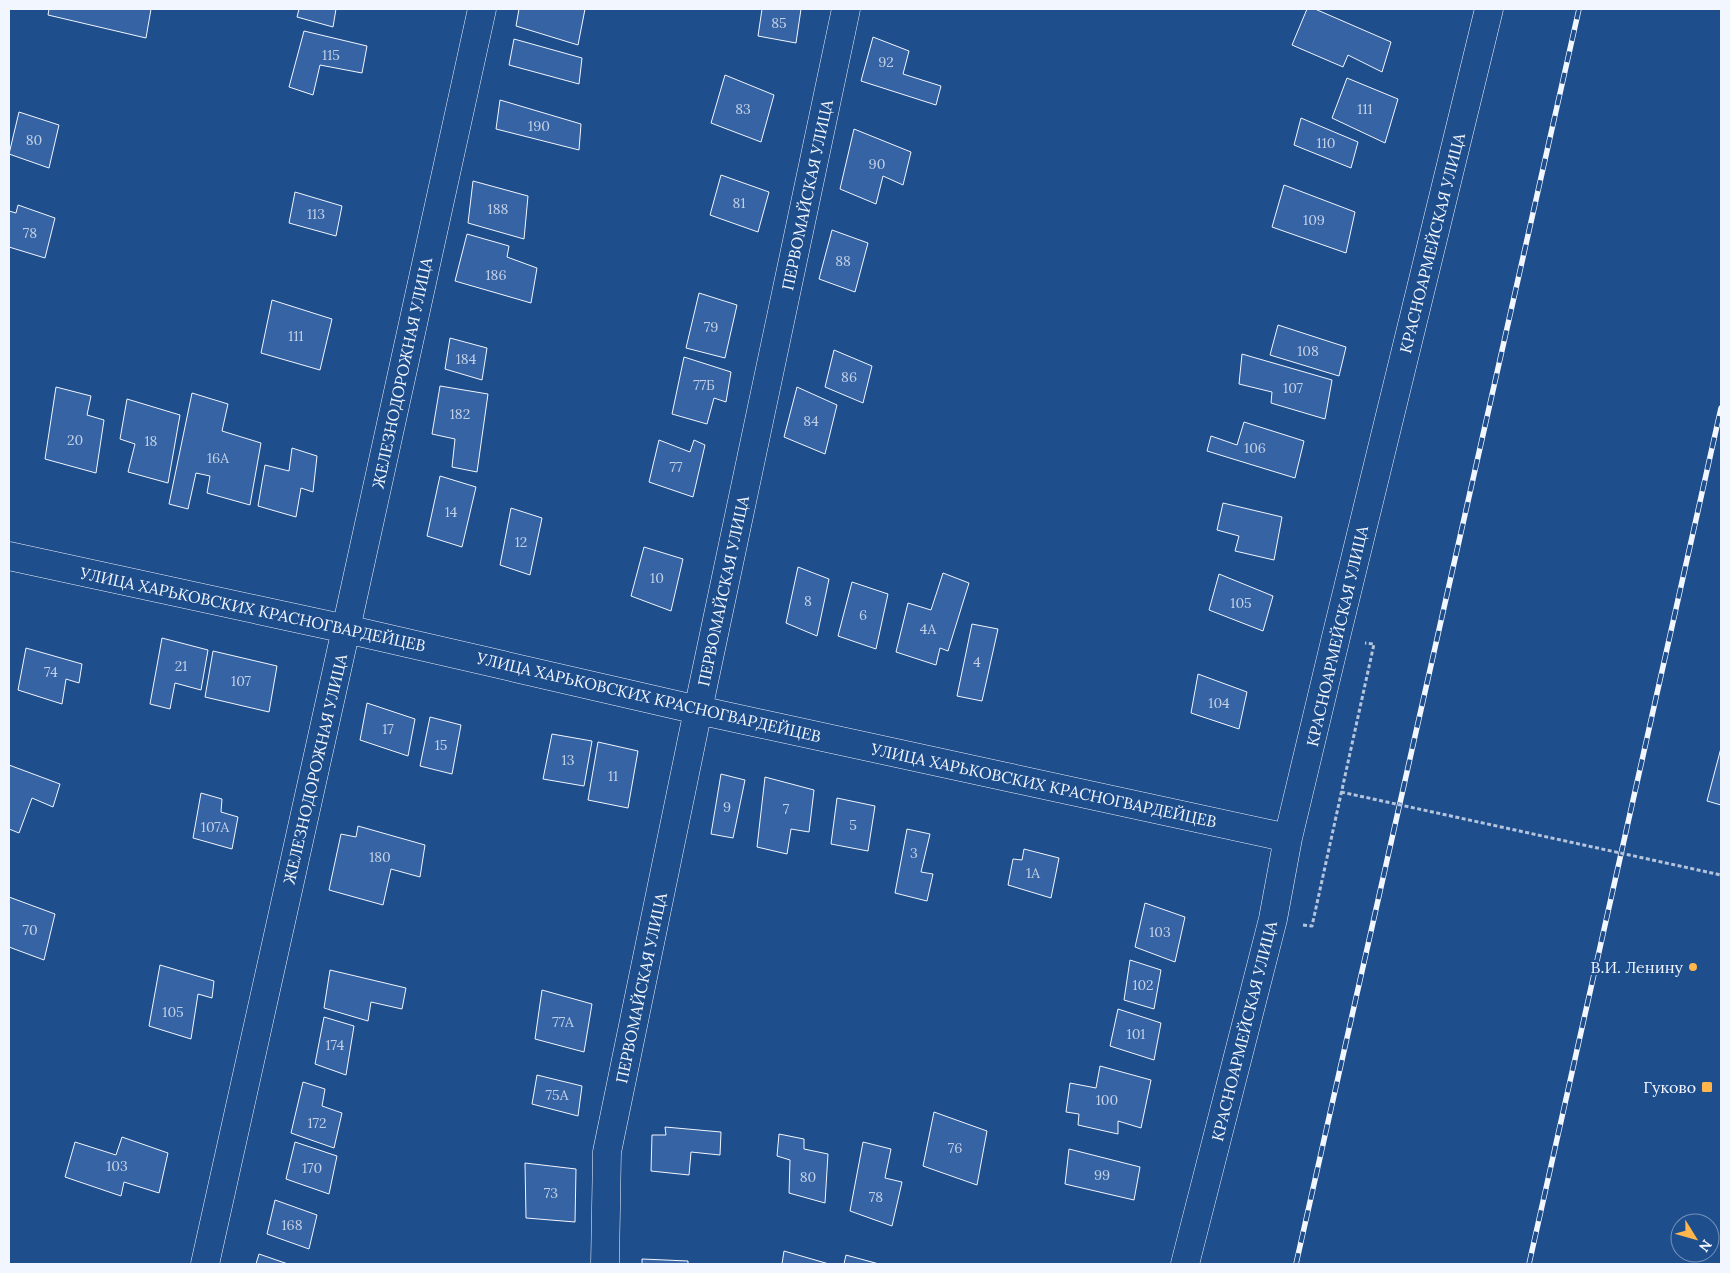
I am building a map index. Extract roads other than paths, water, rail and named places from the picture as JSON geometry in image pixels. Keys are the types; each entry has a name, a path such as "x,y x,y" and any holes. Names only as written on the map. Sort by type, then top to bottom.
{"street":[{"name":"ЖЕЛЕЗНОДОРОЖНАЯ УЛИЦА","path":"205,1264 482,9"},
{"name":"ПЕРВОМАЙСКАЯ УЛИЦА","path":"604,1264 607,1152 846,9"},
{"name":"КРАСНОАРМЕЙСКАЯ УЛИЦА","path":"1185,1264 1273,919 1288,838 1489,9"},
{"name":"УЛИЦА ХАРЬКОВСКИХ КРАСНОГВАРДЕЙЦЕВ","path":"9,556 346,629 698,710 1288,838"}],"railway":[{"path":"1296,1264 1579,9"},
{"path":"1529,1264 1721,408"}],"place":[{"name":"В.И. Ленину","path":"1693,967"},
{"name":"Гуково","path":"1707,1087"}]}
